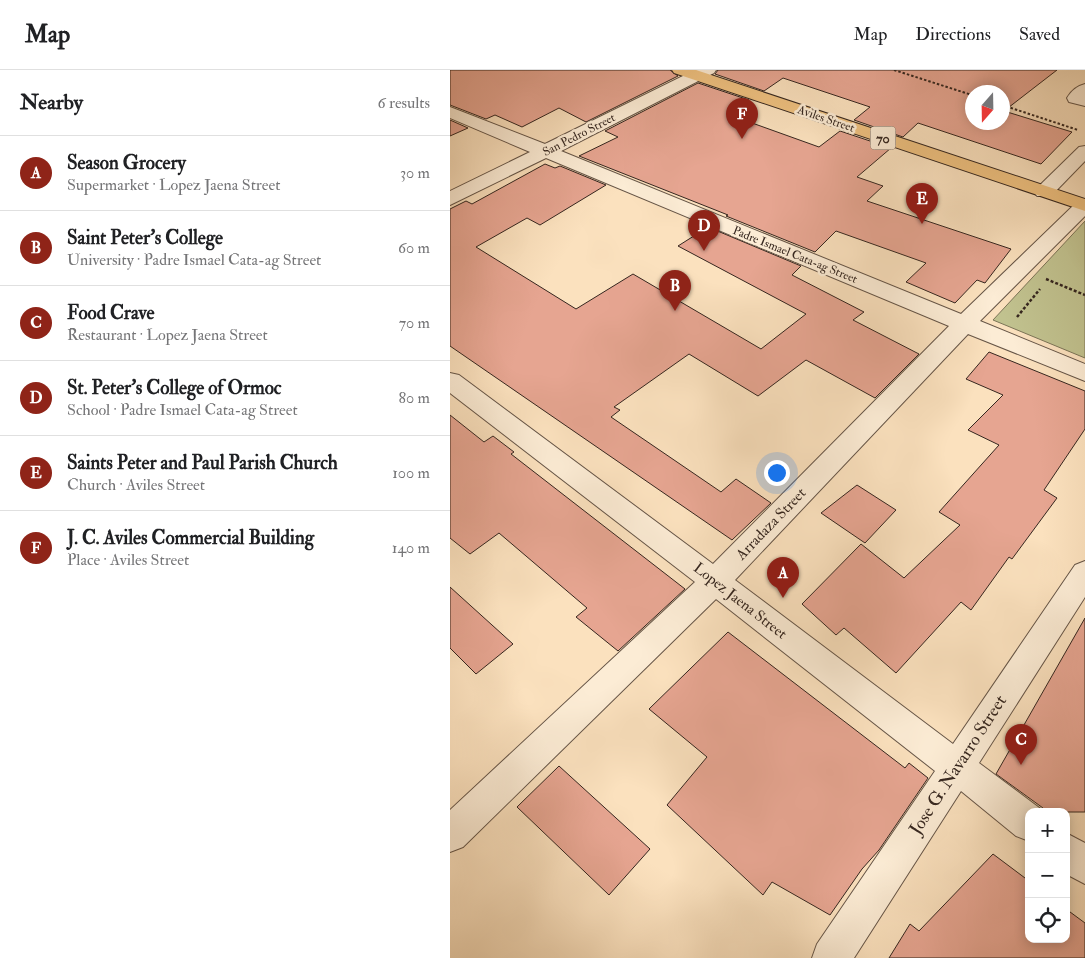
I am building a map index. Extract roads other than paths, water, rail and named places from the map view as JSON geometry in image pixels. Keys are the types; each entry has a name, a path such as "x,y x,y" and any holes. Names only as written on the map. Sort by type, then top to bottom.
{"highway":[{"name":"Aviles Street","path":"695,72 1085,205"}],"street":[{"name":"San Pedro Street","path":"450,199 545,152 695,72"},
{"path":"1085,89 1075,98 1085,102"},
{"name":"Padre Ismael Cata-ag Street","path":"450,112 1085,373"},
{"path":"1044,192 1085,151"},
{"name":"Arradaza Street","path":"450,834 715,581 964,324 1085,205"},
{"name":"Lopez Jaena Street","path":"450,381 715,581 1025,820"},
{"name":"Jose G. Navarro Street","path":"831,958 1085,573"},
{"path":"1069,853 1085,866"}],"place":[{"name":"J. C. Aviles Commercial Building","path":"742,139"},
{"name":"Saints Peter and Paul Parish Church","path":"922,224"},
{"name":"St. Peter’s College of Ormoc","path":"704,251"},
{"name":"Saint Peter's College","path":"675,311"},
{"name":"Season Grocery","path":"783,598"},
{"name":"Food Crave","path":"1021,765"}]}
